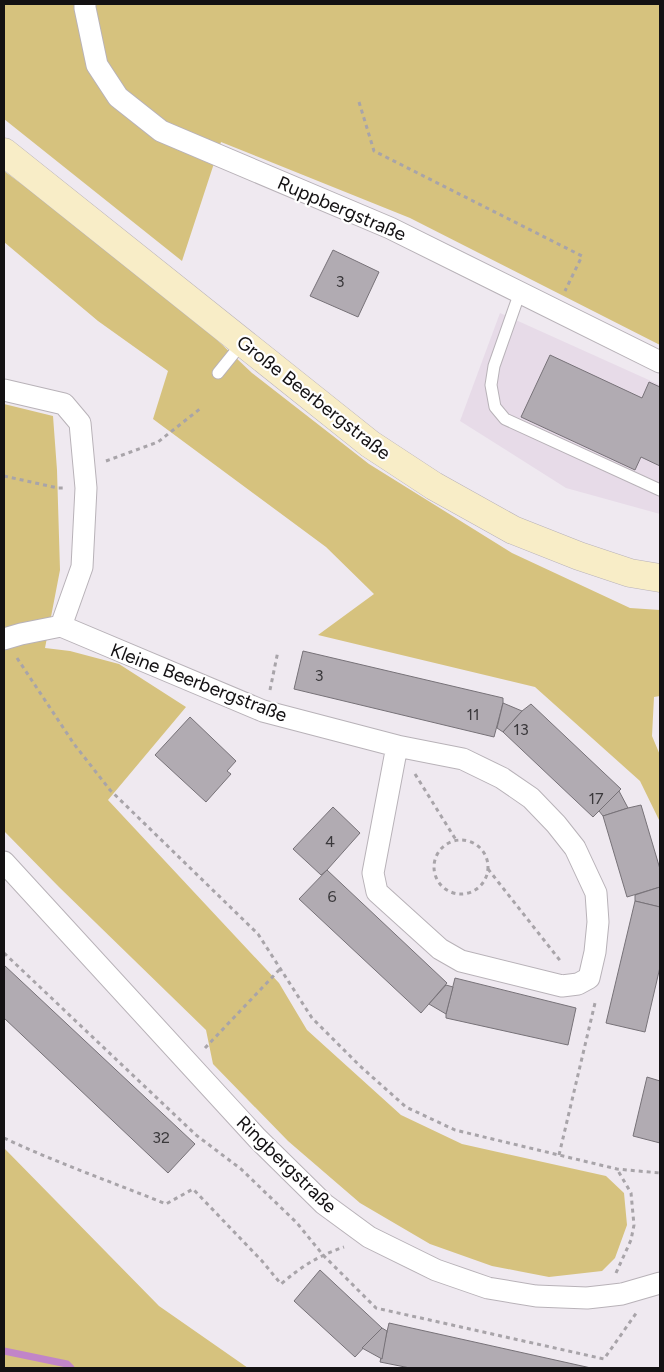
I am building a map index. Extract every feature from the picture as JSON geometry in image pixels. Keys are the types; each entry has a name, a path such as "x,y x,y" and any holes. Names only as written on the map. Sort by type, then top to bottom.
{"street":[{"name":"Ruppbergstraße","path":"85,4 96,65 118,97 161,131 390,228 660,362"},
{"name":"Große Beerbergstraße","path":"4,152 370,444 434,486 513,530 613,568 660,578"},
{"path":"4,390 64,404 80,423 86,488 82,567 61,626 4,639"},
{"name":"Kleine Beerbergstraße","path":"61,626 263,711 397,746 463,759 502,778 531,798 556,824 575,848 596,893 598,922 596,952 589,978 578,984 562,986 461,962 440,949 377,892 373,873 397,746"},
{"name":"Ringbergstraße","path":"4,862 257,1138 324,1204 369,1237 436,1270 488,1288 536,1296 587,1298 622,1294 660,1283"}],"lane":[{"path":"520,292 494,366 491,385 495,407 505,419 660,490"},
{"path":"218,373 242,342"}],"path":[{"path":"358,102 374,151 582,256 556,310"},
{"path":"126,454 158,442 201,408"},
{"path":"4,476 58,488 86,488"},
{"path":"4,639 74,744 110,790 258,934 312,1018 406,1108 455,1130 617,1169 660,1173"},
{"path":"263,711 268,701 278,651"},
{"path":"397,746 456,840"},
{"path":"456,840 470,841 478,845 488,860 486,878 481,886 465,894 456,894 447,890 440,884 434,868 438,852 445,845 456,840"},
{"path":"189,1064 280,969"},
{"path":"4,1138 166,1204 193,1189 262,1261 281,1284 301,1268 323,1255 369,1237"},
{"path":"605,1296 631,1240 634,1225 631,1193 617,1169"}],"shaded area":[{"path":"4,4 660,4 660,345 410,218 221,142 182,261 4,119"},
{"path":"4,171 216,339 252,373 369,464 512,553 630,608 660,610 660,696 654,697 652,736 660,755 660,822 640,781 535,687 318,635 374,594 326,547 153,419 168,371 98,321 4,242"},
{"path":"500,313 660,385 660,514 566,488 460,421"},
{"path":"4,404 53,416 57,470 60,570 45,648 70,651 119,664 186,707 108,800 279,983 307,1030 401,1115 462,1144 606,1176 624,1193 627,1225 615,1258 602,1271 549,1277 492,1266 430,1244 360,1203 288,1141 213,1064 206,1030 4,831"},
{"path":"4,1148 159,1306 248,1368 4,1368"}],"building":[{"path":"333,250 379,272 358,317 310,296"},
{"path":"550,355 642,398 649,382 660,387 660,466 641,457 635,470 521,417"},
{"path":"303,651 503,698 494,737 294,689"},
{"path":"503,703 522,711 503,732 497,728"},
{"path":"531,704 621,789 593,817 503,732"},
{"path":"190,717 236,761 227,771 231,774 206,802 155,755"},
{"path":"619,791 628,808 603,816 599,811"},
{"path":"641,805 660,869 660,887 627,897 603,816"},
{"path":"333,807 360,833 321,875 293,849"},
{"path":"327,870 447,983 421,1013 299,899"},
{"path":"660,887 660,907 635,901 635,895"},
{"path":"635,901 660,907 660,967 645,1032 606,1023"},
{"path":"4,965 195,1144 168,1173 4,1018"},
{"path":"455,978 576,1008 568,1045 446,1018"},
{"path":"446,985 453,987 446,1014 429,1004"},
{"path":"647,1077 660,1081 660,1143 633,1136"},
{"path":"320,1270 382,1328 355,1357 294,1301"},
{"path":"389,1323 591,1368 410,1368 380,1362"},
{"path":"382,1328 387,1331 382,1359 362,1348"}],"waterway":[{"path":"4,1351 67,1364 71,1368"}]}
